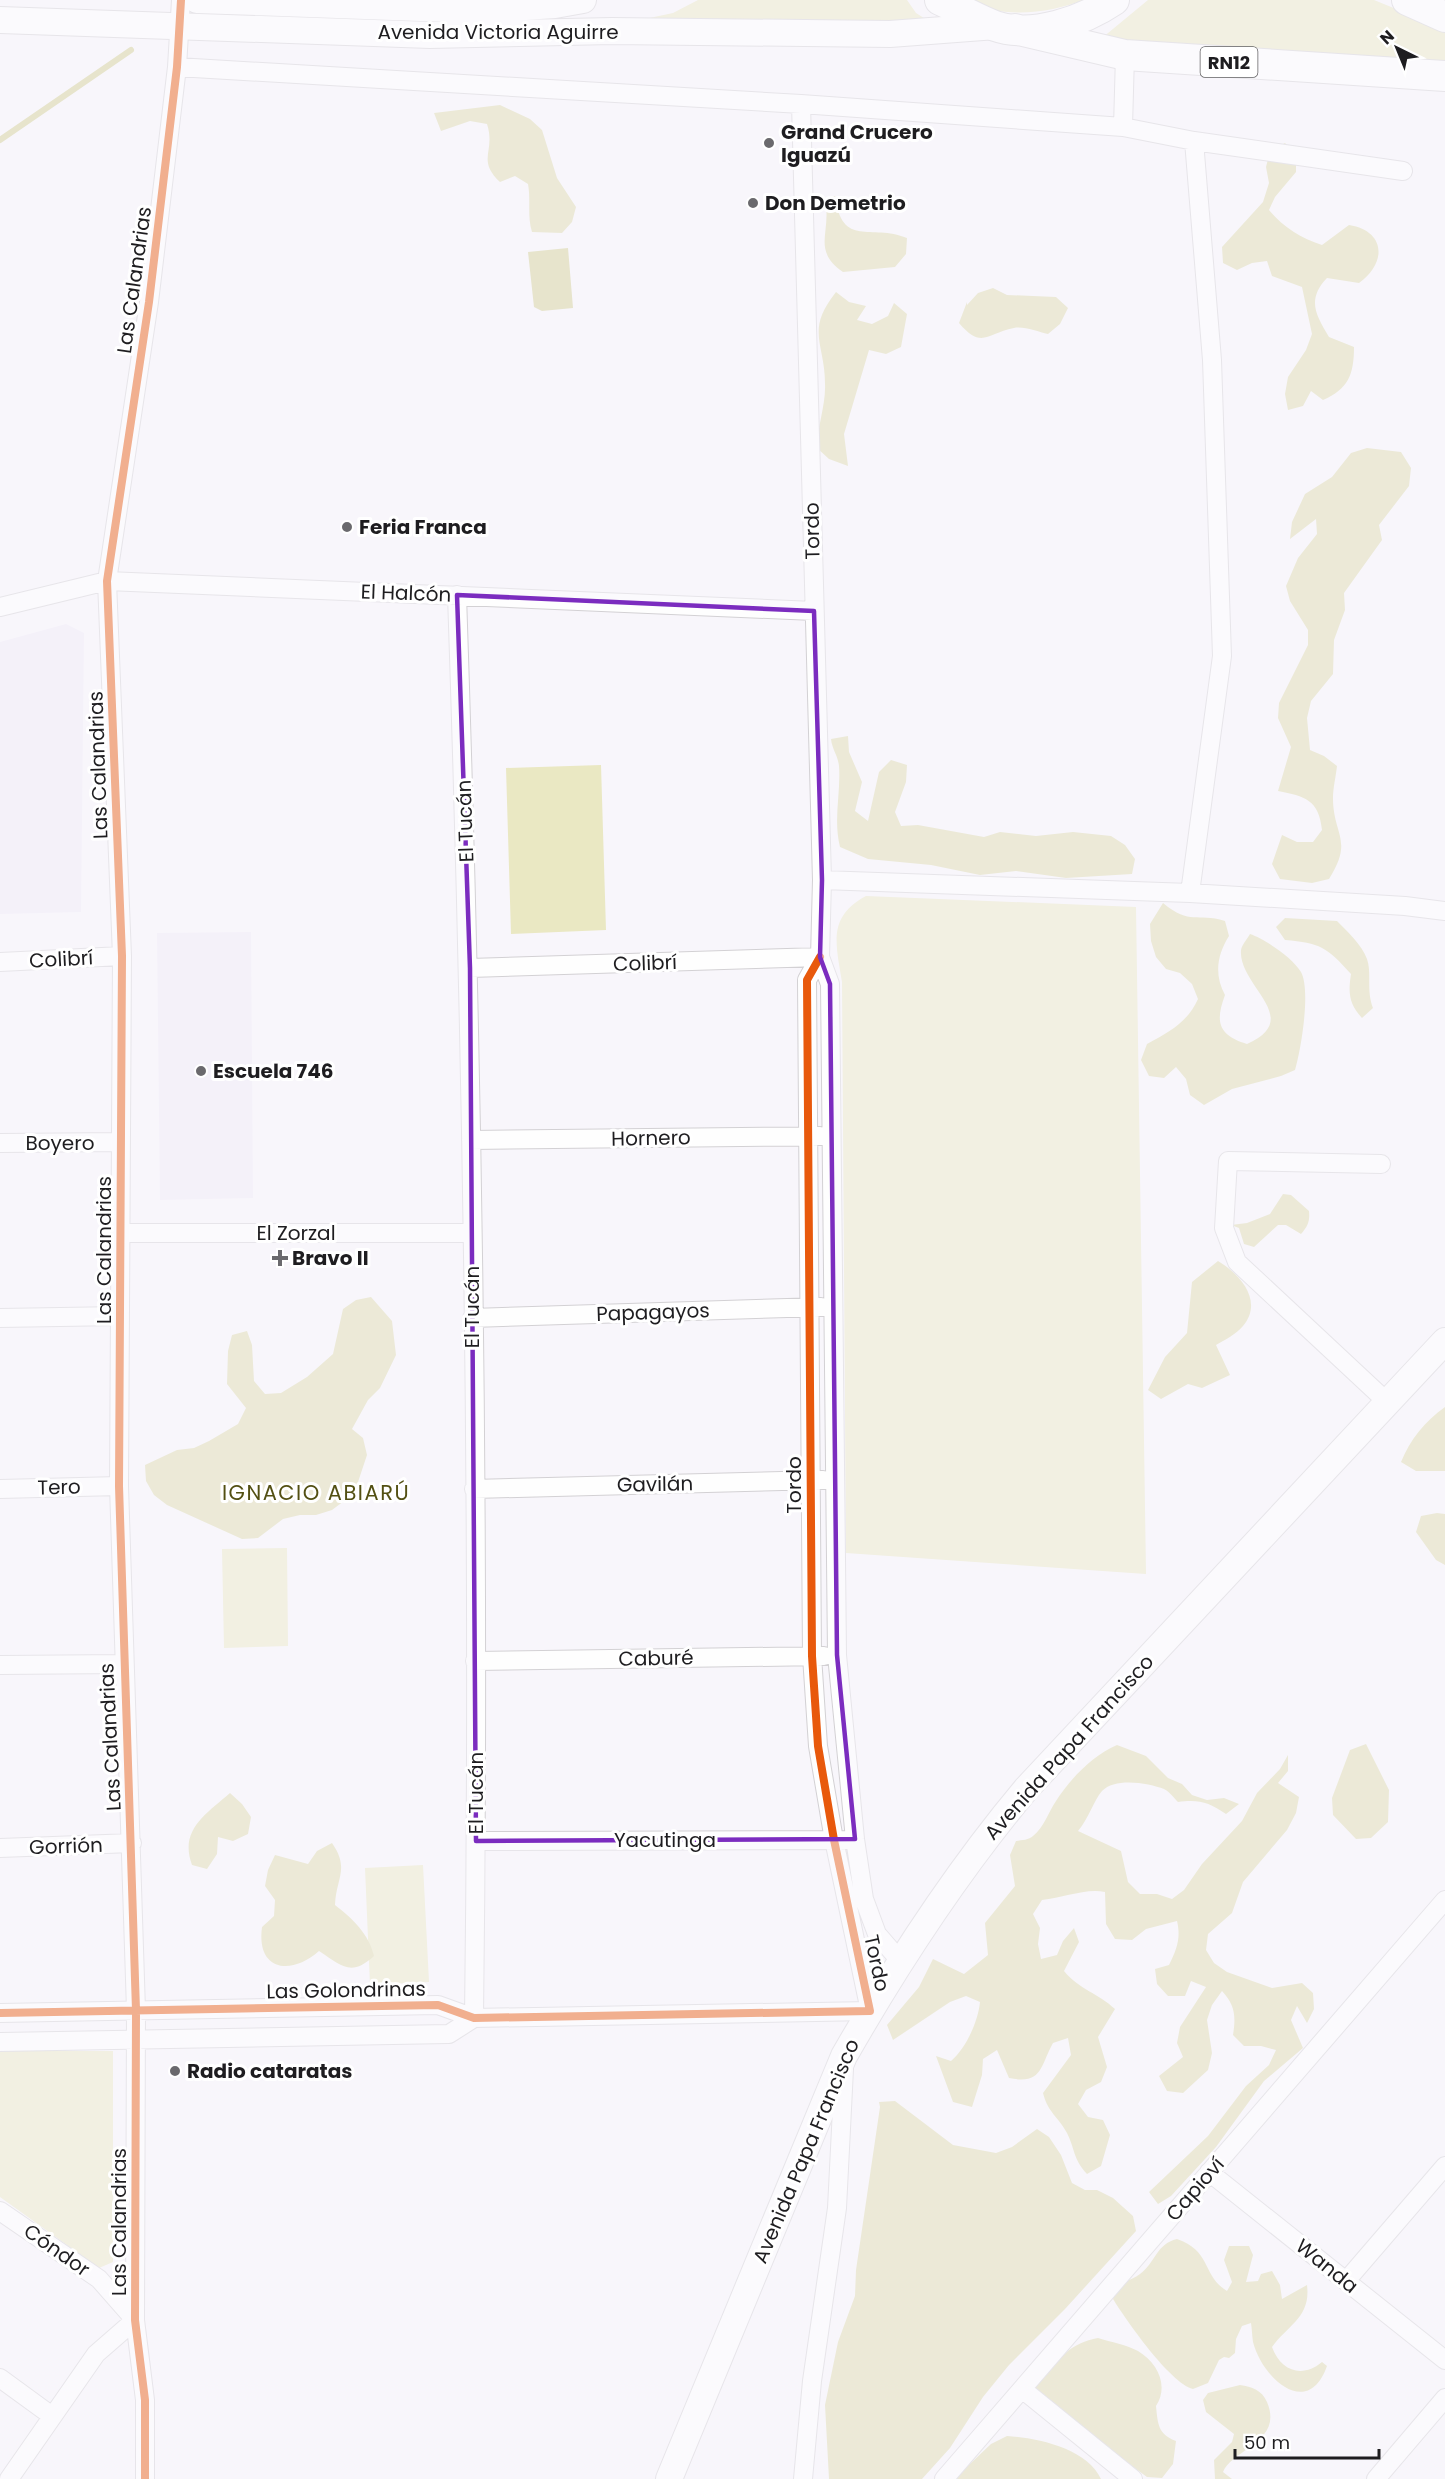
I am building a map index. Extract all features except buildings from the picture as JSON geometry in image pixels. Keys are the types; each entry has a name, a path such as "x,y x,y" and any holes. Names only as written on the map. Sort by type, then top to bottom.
{"highway":[{"name":"RN12","path":"940,0 1006,28 1125,55 1445,76"},
{"name":"RN12","path":"1006,28 1055,27 1094,14 1114,0"},
{"path":"1407,0 1445,17"}],"main road":[{"name":"Avenida Victoria Aguirre","path":"197,0 476,10 555,5 583,0"},
{"name":"Avenida Victoria Aguirre","path":"0,20 430,35 612,31 890,34 1006,28"},
{"name":"Avenida Papa Francisco","path":"669,2479 844,2056 870,2011 987,1835 1026,1789 1386,1401 1445,1341"}],"street":[{"name":"Las Calandrias","path":"145,2479 146,2400 135,2320 136,2010 119,1486 122,956 107,581 149,302 177,68 181,0"},
{"path":"1124,127 1125,55"},
{"path":"177,68 801,104 1124,127 1194,141 1403,171"},
{"name":"Tordo","path":"801,104 822,880 820,957 830,984 837,1655 855,1839 864,1899 878,1934 902,1963"},
{"path":"1190,892 1222,656 1212,360 1194,141"},
{"name":"El Halcón","path":"0,607 107,581 814,612"},
{"name":"El Tucán","path":"458,595 470,968 476,1841 474,2018"},
{"path":"822,880 1190,892 1405,906 1445,911"},
{"name":"Colibrí","path":"0,962 122,956"},
{"name":"Tordo","path":"820,957 807,980 812,1656 818,1746 834,1840 870,2011"},
{"name":"Colibrí","path":"470,968 820,957"},
{"name":"Hornero","path":"471,1140 832,1136"},
{"name":"Boyero","path":"0,1143 121,1142"},
{"path":"1381,1164 1228,1161 1224,1228 1237,1262 1386,1401"},
{"name":"El Zorzal","path":"120,1233 471,1233"},
{"name":"Papagayos","path":"472,1318 834,1307"},
{"path":"0,1318 120,1316"},
{"name":"Gavilán","path":"474,1489 836,1480"},
{"name":"Tero","path":"0,1489 119,1486"},
{"name":"Caburé","path":"475,1660 837,1655"},
{"path":"0,1665 124,1664"},
{"name":"Yacutinga","path":"476,1841 855,1839"},
{"name":"Gorrión","path":"0,1848 132,1843"},
{"name":"Capioví","path":"944,2479 1445,1899"},
{"name":"Las Golondrinas","path":"0,2013 438,2005 474,2018 870,2011"},
{"path":"0,2042 449,2034 474,2018"},
{"path":"804,2479 812,2381 837,2208 844,2056"},
{"path":"1346,2281 1445,2166"},
{"name":"Wanda","path":"1209,2172 1445,2360"},
{"name":"Cóndor","path":"0,2211 99,2279 135,2320"},
{"path":"9,2479 96,2354 135,2320"},
{"path":"0,2378 52,2416"},
{"path":"1022,2389 1133,2479"},
{"path":"1376,2479 1445,2398"}],"highlighted area":[{"path":"457,595 814,611 822,880 820,957 830,984 837,1655 855,1839 476,1841 470,968"}],"shaded area":[{"path":"698,0 907,0 916,13 944,31 626,23 673,13"},
{"path":"969,0 1083,0 1041,11 1010,12 981,6"},
{"path":"1148,0 1374,0 1445,29 1445,65 1102,38"},
{"path":"500,105 530,119 542,130 557,178 576,207 572,222 562,233 532,232 528,184 515,176 500,182 493,174 488,161 487,124 470,121 441,131 434,113"},
{"path":"1285,143 1296,155 1296,172 1275,197 1269,210 1293,231 1322,245 1349,225 1361,228 1370,234 1376,241 1378,249 1378,257 1374,266 1359,283 1327,278 1315,300 1317,314 1329,337 1354,347 1353,366 1348,380 1332,396 1323,400 1311,391 1303,406 1288,410 1285,394 1288,377 1306,350 1312,334 1302,287 1272,276 1267,261 1252,263 1237,270 1223,263 1222,247 1263,202 1269,183 1266,167 1270,151"},
{"path":"835,196 844,223 851,229 894,234 907,238 906,254 895,267 843,272 833,264 825,248 825,200"},
{"path":"568,248 573,308 542,311 534,307 528,252"},
{"path":"993,288 1007,295 1056,297 1068,308 1060,324 1048,334 1018,328 979,338 959,323 967,302 967,305 978,293"},
{"path":"836,292 849,302 866,306 857,320 872,324 888,316 894,303 907,314 901,347 886,354 869,350 844,434 848,466 829,459 817,448 825,392 819,327 821,317"},
{"path":"1367,448 1401,452 1411,468 1409,486 1379,525 1382,540 1344,593 1345,610 1334,640 1333,674 1311,701 1307,718 1310,750 1324,756 1337,766 1333,798 1341,846 1340,855 1329,879 1312,883 1280,879 1272,864 1282,835 1297,842 1313,842 1322,830 1318,812 1309,801 1278,791 1291,747 1278,718 1279,703 1308,645 1308,630 1290,601 1286,586 1298,558 1317,534 1316,519 1290,539 1292,522 1305,494 1332,477 1351,453"},
{"path":"66,624 84,633 81,912 0,914 0,642"},
{"path":"848,736 849,752 862,782 855,811 868,821 879,772 891,760 907,765 906,782 895,812 901,826 918,825 984,837 1000,832 1036,836 1073,832 1111,836 1125,845 1135,859 1132,874 1066,878 1016,871 980,875 931,865 868,859 840,847 837,826 839,766 831,739"},
{"path":"601,765 606,930 511,934 506,768"},
{"path":"866,896 1136,907 1146,1574 846,1553 842,982 837,933 845,913"},
{"path":"1163,903 1180,914 1225,921 1229,936 1218,965 1219,980 1225,995 1220,1020 1225,1032 1237,1040 1247,1044 1263,1034 1270,1023 1270,1012 1243,963 1241,950 1250,934 1278,950 1301,972 1304,981 1305,1006 1295,1070 1232,1089 1204,1105 1190,1095 1186,1079 1176,1067 1164,1078 1149,1076 1141,1060 1147,1044 1183,1021 1198,999 1192,984 1180,973 1166,969 1156,957 1151,941 1150,924"},
{"path":"1285,918 1337,921 1358,943 1367,959 1373,1008 1362,1018 1350,998 1351,974 1322,948 1285,940 1276,927"},
{"path":"251,932 253,1198 160,1200 157,933"},
{"path":"1283,1194 1291,1195 1309,1211 1309,1221 1301,1234 1286,1225 1278,1225 1254,1247 1244,1244 1239,1228 1231,1225 1247,1223 1270,1214"},
{"path":"1218,1261 1234,1273 1247,1289 1251,1307 1249,1317 1243,1326 1216,1345 1230,1375 1202,1388 1188,1384 1161,1399 1148,1390 1165,1357 1187,1333 1192,1282"},
{"path":"371,1297 392,1321 396,1355 380,1388 368,1400 352,1429 363,1438 367,1455 357,1485 348,1498 332,1510 316,1515 300,1515 283,1519 258,1538 242,1539 167,1505 154,1495 146,1481 145,1465 177,1450 194,1448 209,1441 238,1424 246,1408 227,1384 228,1351 232,1335 247,1331 252,1345 254,1381 265,1394 281,1393 307,1377 333,1354 343,1309 356,1300"},
{"path":"1445,1407 1445,1471 1416,1471 1401,1462 1419,1432"},
{"path":"1445,1514 1445,1565 1436,1560 1416,1532 1421,1516"},
{"path":"287,1548 288,1646 224,1648 222,1549"},
{"path":"1366,1744 1389,1790 1388,1822 1371,1838 1356,1839 1333,1815 1332,1798 1350,1750"},
{"path":"1117,1745 1146,1756 1168,1778 1182,1784 1192,1795 1207,1800 1224,1798 1239,1804 1226,1814 1203,1802 1178,1802 1164,1789 1141,1783 1115,1784 1102,1791 1078,1831 1121,1851 1128,1882 1140,1894 1157,1894 1172,1899 1184,1890 1202,1864 1242,1821 1257,1793 1280,1769 1288,1755 1288,1771 1278,1783 1299,1797 1296,1813 1287,1830 1243,1882 1232,1913 1208,1934 1206,1950 1214,1963 1227,1972 1272,1988 1302,1983 1313,1993 1314,2009 1307,2023 1297,2006 1291,2020 1303,2048 1264,2081 1216,2147 1171,2196 1158,2204 1149,2192 1208,2136 1246,2086 1269,2065 1276,2050 1261,2046 1244,2046 1233,2035 1234,2011 1222,1991 1212,2005 1207,2020 1212,2053 1208,2070 1183,2093 1167,2091 1159,2076 1183,2057 1177,2043 1180,2027 1206,1987 1191,1981 1185,1996 1168,1996 1157,1984 1155,1969 1169,1965 1176,1949 1179,1933 1177,1921 1146,1929 1132,1940 1115,1939 1106,1924 1105,1892 1097,1891 1042,1900 1033,1914 1040,1928 1038,1944 1041,1959 1057,1955 1063,1941 1074,1928 1079,1942 1064,1971 1076,1983 1115,2009 1098,2037 1107,2067 1101,2082 1086,2090 1078,2104 1088,2117 1103,2120 1110,2135 1101,2166 1087,2174 1077,2159 1064,2127 1050,2110 1043,2093 1071,2055 1068,2038 1053,2043 1039,2072 1028,2079 1009,2078 997,2050 983,2059 982,2075 972,2107 953,2102 936,2056 951,2061 962,2049 977,2018 980,2002 966,1996 950,2002 893,2040 887,2025 919,1987 933,1959 964,1974 988,1955 985,1923 1015,1886 1010,1855 1016,1841 1030,1838 1037,1832 1075,1776 1099,1755"},
{"path":"230,1793 251,1817 248,1834 233,1841 218,1837 217,1854 207,1869 192,1865 189,1842 192,1832 204,1816"},
{"path":"332,1843 341,1867 335,1905 359,1928 372,1948 374,1956 353,1968 340,1965 319,1951 297,1964 278,1965 270,1961 264,1953 262,1942 262,1927 274,1916 275,1900 265,1886 268,1870 275,1855 308,1864 317,1851"},
{"path":"423,1865 429,1982 370,1985 365,1868"},
{"path":"0,2051 113,2051 113,2262 99,2268 0,2197"},
{"path":"895,2101 953,2145 996,2153 1012,2147 1037,2129 1049,2137 1061,2155 1072,2183 1085,2190 1097,2190 1113,2198 1133,2216 1136,2231 1065,2309 1009,2365 983,2397 950,2448 922,2479 829,2479 825,2405 838,2342 855,2296 856,2270 879,2102"},
{"path":"1177,2239 1196,2250 1219,2285 1227,2291 1232,2282 1224,2260 1229,2246 1249,2246 1253,2255 1246,2282 1258,2281 1261,2274 1272,2271 1280,2285 1282,2299 1307,2285 1306,2305 1302,2313 1272,2347 1281,2362 1293,2370 1307,2370 1322,2362 1327,2366 1319,2382 1309,2390 1298,2392 1286,2388 1275,2380 1258,2356 1253,2342 1251,2323 1242,2326 1236,2339 1235,2353 1229,2358 1224,2357 1219,2360 1208,2383 1193,2389 1183,2384 1161,2363 1113,2299 1121,2285 1140,2274 1160,2249 1170,2241"},
{"path":"1098,2338 1138,2351 1156,2368 1161,2383 1160,2398 1156,2406 1158,2424 1162,2432 1176,2441 1173,2464 1162,2478 1147,2477 1033,2394 1034,2381 1041,2381 1065,2353 1080,2343"},
{"path":"1240,2385 1256,2390 1265,2398 1270,2416 1269,2427 1263,2436 1228,2464 1223,2472 1232,2479 1215,2479 1214,2460 1232,2442 1234,2434 1206,2412 1203,2400 1208,2393"},
{"path":"1007,2436 1046,2442 1073,2452 1085,2459 1101,2479 954,2479 991,2444"}],"waterway":[{"path":"0,140 131,50"}],"cycle path":[{"path":"145,2479 145,2400 135,2320 136,2010 119,1486 122,956 107,581 149,302 177,67 181,0"},
{"path":"0,2013 438,2005 474,2018 870,2011 834,1840 818,1746 812,1656 807,980 820,957"}],"place":[{"name":"Grand Crucero Iguazú","path":"769,143"},
{"name":"Don Demetrio","path":"753,203"},
{"name":"Feria Franca","path":"347,527"},
{"name":"Escuela 746","path":"201,1071"},
{"name":"Bravo II","path":"280,1258"},
{"name":"Radio cataratas","path":"175,2071"}],"district":[{"name":"IGNACIO ABIARÚ","path":"316,1492"}]}
